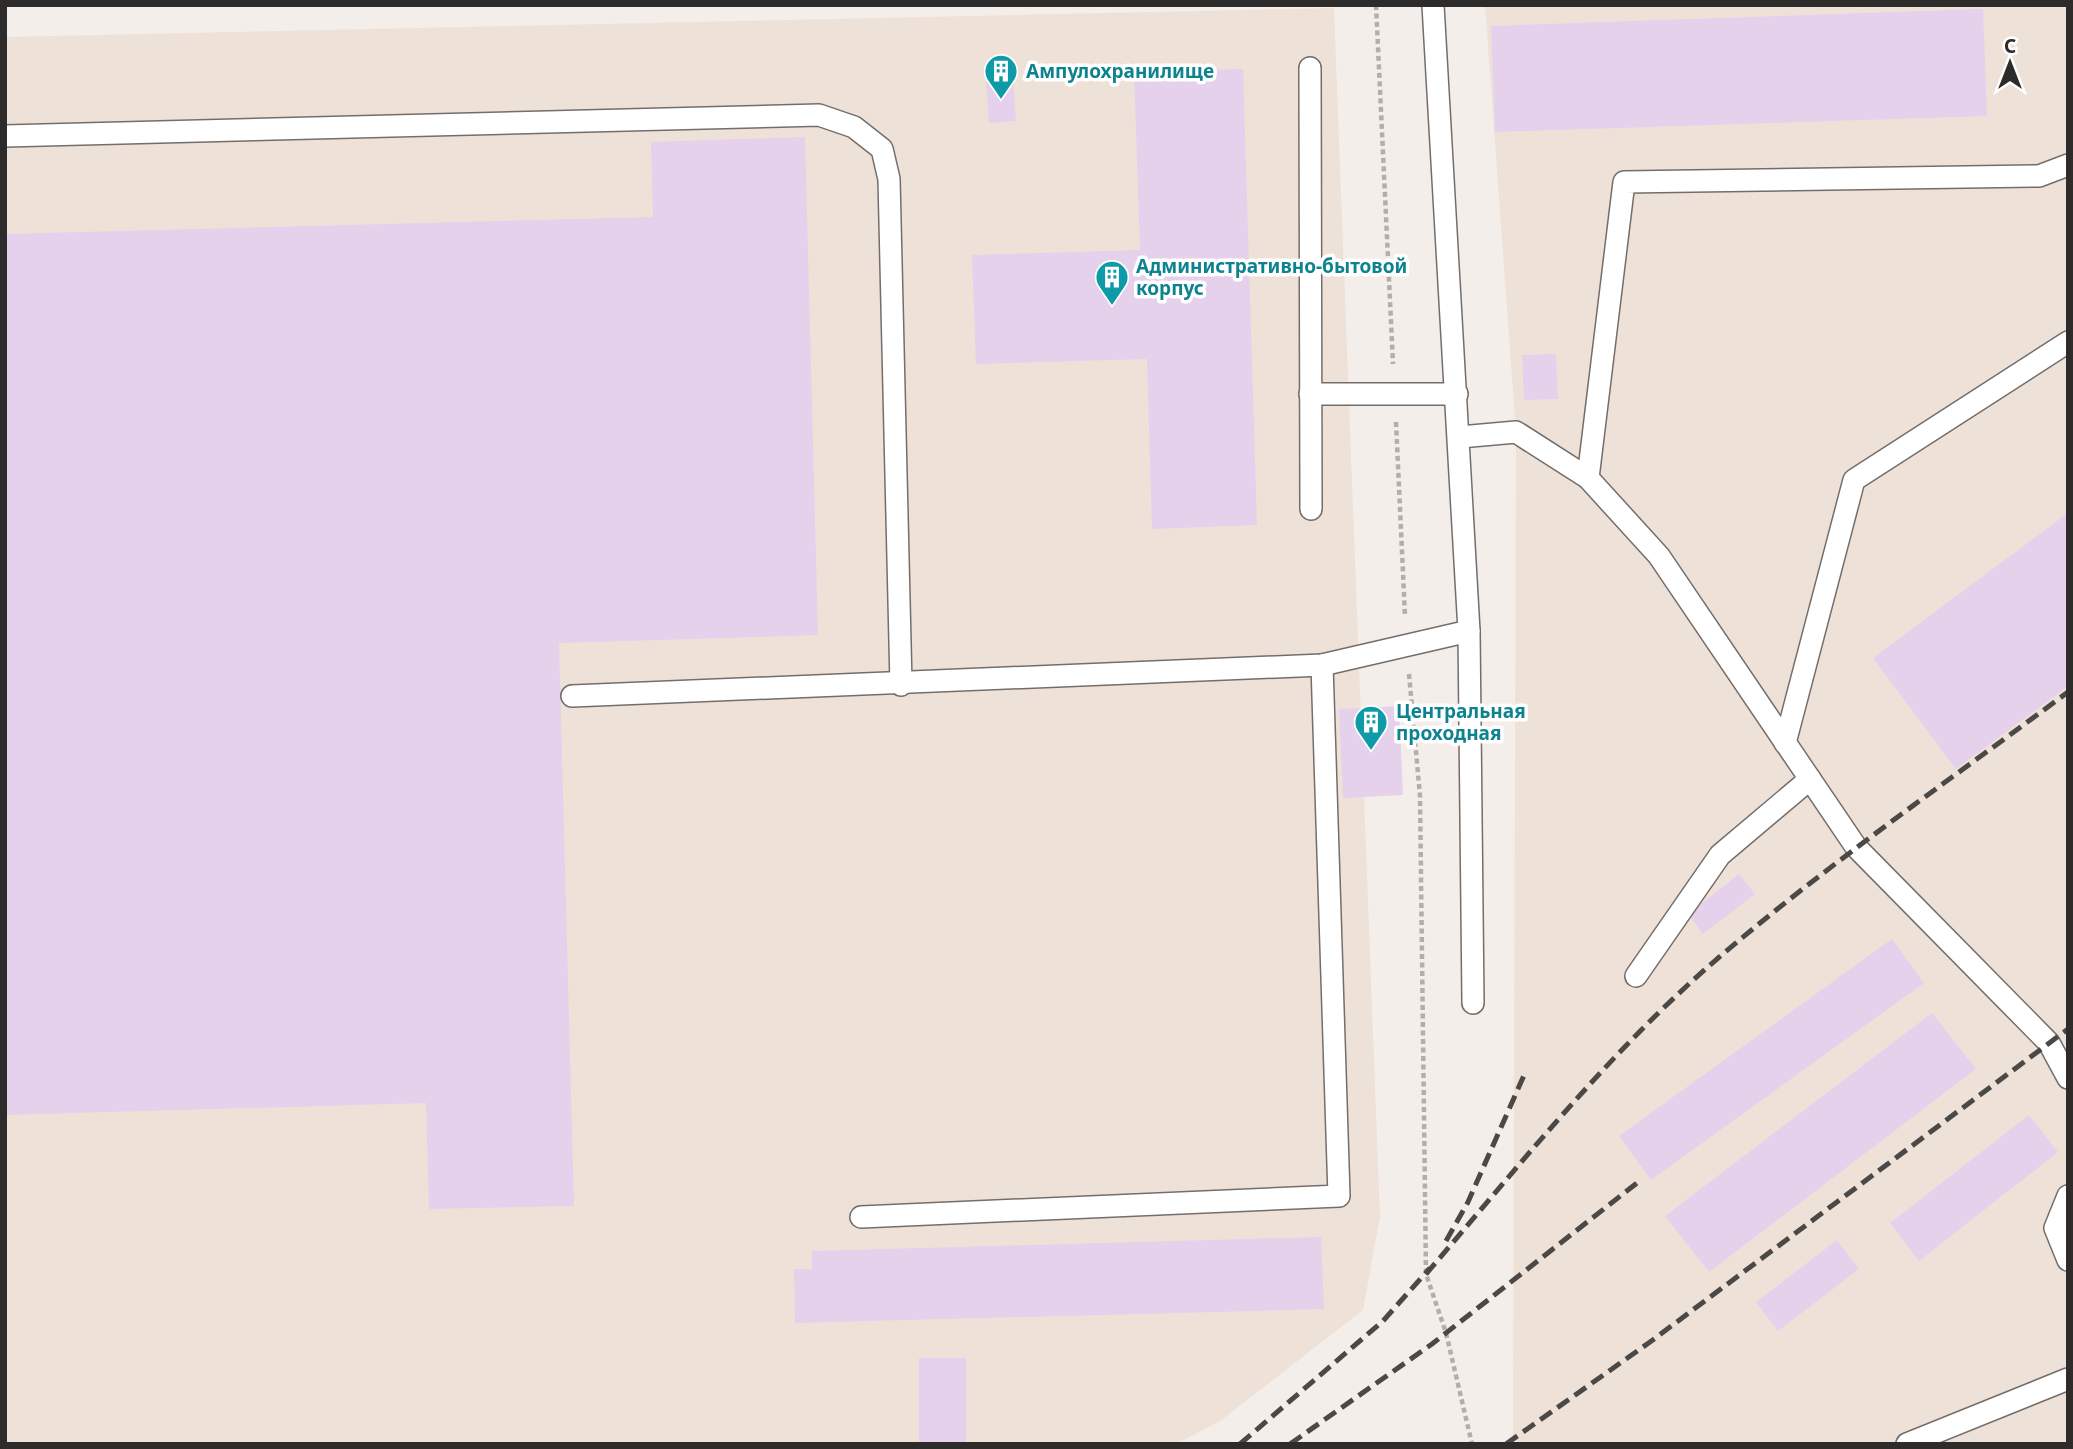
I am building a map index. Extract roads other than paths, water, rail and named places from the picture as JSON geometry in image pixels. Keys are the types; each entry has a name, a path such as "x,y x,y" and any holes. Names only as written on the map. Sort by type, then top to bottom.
{"lane":[{"path":"1433,5 1460,437 1469,631 1473,1003"},
{"path":"1310,68 1311,509"},
{"path":"5,136 819,115 854,127 882,149 889,179 901,685"},
{"path":"1588,478 1624,182 2039,176 2068,164"},
{"path":"1786,743 1854,480 2068,342"},
{"path":"1310,394 1457,394"},
{"path":"1460,437 1516,432 1588,478 1659,556 1856,847 2049,1042 2068,1077"},
{"path":"572,696 901,685 1322,665 1469,631"},
{"path":"861,1217 1339,1196 1322,665"},
{"path":"1636,976 1720,855 1810,779"},
{"path":"2068,1196 2055,1228 2068,1260"},
{"path":"1907,1444 2068,1379"}],"railway":[{"path":"1426,1274 1566,1111 1677,995 1802,889 2068,692"},
{"path":"1506,1444 1650,1342 2068,1029"},
{"path":"1446,1241 1468,1202 1525,1073"},
{"path":"1290,1444 1432,1344 1642,1179"},
{"path":"1240,1444 1383,1321 1430,1268"}],"place":[{"name":"Ампулохранилище","path":"1001,101"},
{"name":"Административно-бытовой корпус","path":"1112,307"},
{"name":"Центральная проходная","path":"1371,752"}]}
